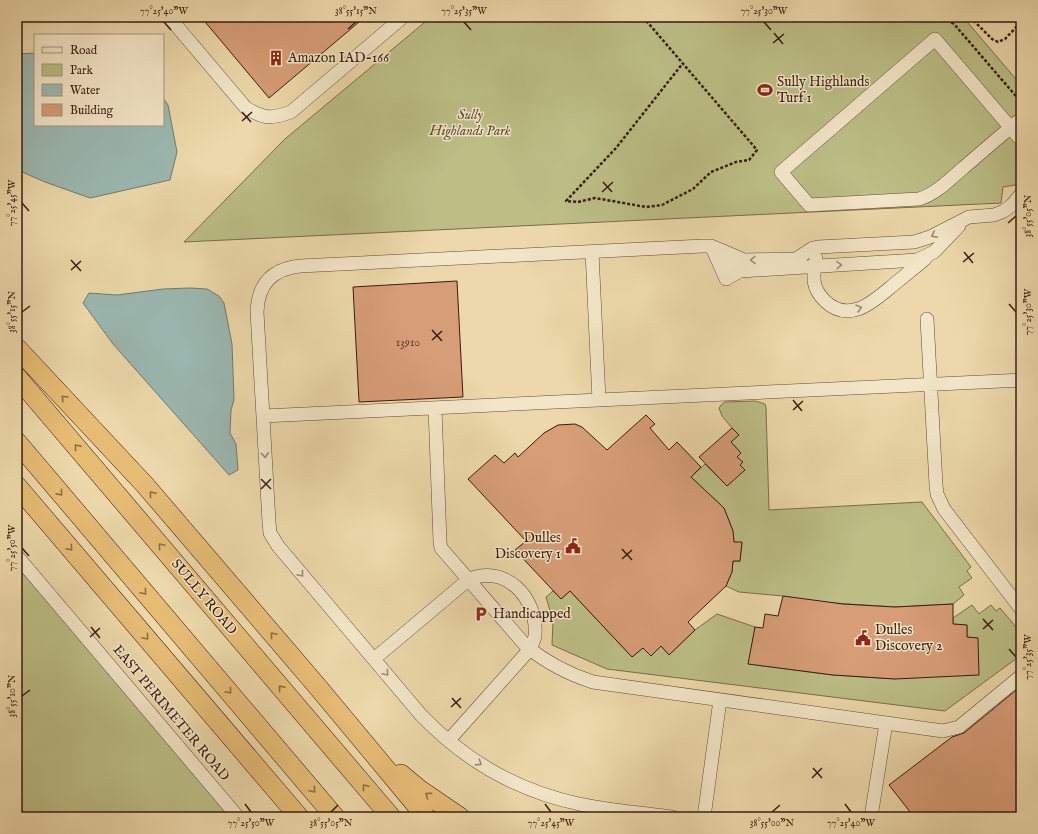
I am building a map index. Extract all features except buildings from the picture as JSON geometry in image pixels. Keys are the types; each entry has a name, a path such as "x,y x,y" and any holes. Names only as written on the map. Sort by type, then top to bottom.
{"highway":[{"path":"17,348 145,485 317,686 426,817"},
{"name":"SULLY ROAD","path":"17,376 391,817"},
{"path":"17,442 335,817"},
{"path":"17,486 299,817"},
{"path":"317,686 403,776 424,793 460,817"},
{"path":"224,729 255,774 289,817"}],"lane":[{"path":"169,17 246,108 260,116 275,117 291,112 403,17"},
{"path":"1021,118 1010,127 934,193 919,199 809,204 781,172 935,39 1010,127 1021,140"},
{"path":"672,817 593,806 548,796 521,786 491,771 467,755 448,740 422,715 282,552 270,533 269,522 257,304 261,291 270,278 279,270 300,266 711,246 744,260 796,259 813,248 818,247 914,242 930,237 969,217 994,215 1004,211 1012,205 1021,194"},
{"path":"818,247 814,284 819,294 834,307 849,310 857,309 870,304 934,252 969,217"},
{"path":"901,243 901,261"},
{"path":"711,246 740,271 917,260 934,252"},
{"path":"592,252 599,400"},
{"path":"927,319 936,485 940,501 948,515 1021,609"},
{"path":"262,416 1021,380"},
{"path":"435,408 440,542 445,554 530,649 542,659 557,668 593,682 943,731 959,727 1021,676"},
{"name":"EAST PERIMETER ROAD","path":"17,556 238,817"},
{"path":"374,659 474,576 493,576 503,579 515,585 523,592 530,604 535,622 535,636 530,649 448,740"},
{"path":"704,817 720,700"},
{"path":"871,817 886,723"}],"path":[{"path":"643,17 683,63 757,150 749,160 736,162 711,172 693,189 662,205 646,207 595,198 578,202 566,201 616,148 683,63"},
{"path":"926,20 931,17"},
{"path":"943,17 954,24 1021,102"},
{"path":"970,17 992,39 998,42 1005,39 1021,22"}],"green space":[{"name":"Sully Highlands Park","path":"431,17 963,17 1021,85 1021,184 1003,187 1001,203 184,242 285,139"},
{"path":"755,401 765,404 766,408 769,510 922,502 971,567 967,571 972,578 959,587 964,595 953,604 895,607 818,602 783,596 739,592 726,586 732,572 733,561 740,561 742,543 734,542 733,531 724,508 691,477 705,464 727,486 744,470 740,465 742,462 737,457 741,453 731,442 738,435 722,416 719,408 725,402"},
{"path":"17,566 233,817 17,817"},
{"path":"553,591 561,599 570,591 632,657 643,648 651,656 661,646 669,655 695,630 717,614 755,627 749,664 833,675 895,679 978,638 967,637 967,625 953,624 953,618 972,605 979,614 991,605 996,611 1000,608 1018,631 1022,643 1017,658 945,711 607,669 552,645 553,621 546,597"}],"water":[{"path":"34,53 34,126 164,126 164,99 168,105 177,152 170,180 90,198 22,172 17,167 17,54"},
{"path":"163,289 207,289 219,296 224,303 232,344 234,400 231,410 230,433 236,444 238,470 229,475 113,344 83,303 89,293 117,295"}],"place":[{"name":"Amazon IAD-166","path":"276,58"},
{"name":"Sully Highlands Turf 1","path":"765,90"},
{"name":"Dulles Discovery 1","path":"573,546"},
{"name":"Handicapped","path":"481,614"},
{"name":"Dulles Discovery 2","path":"863,638"}]}
